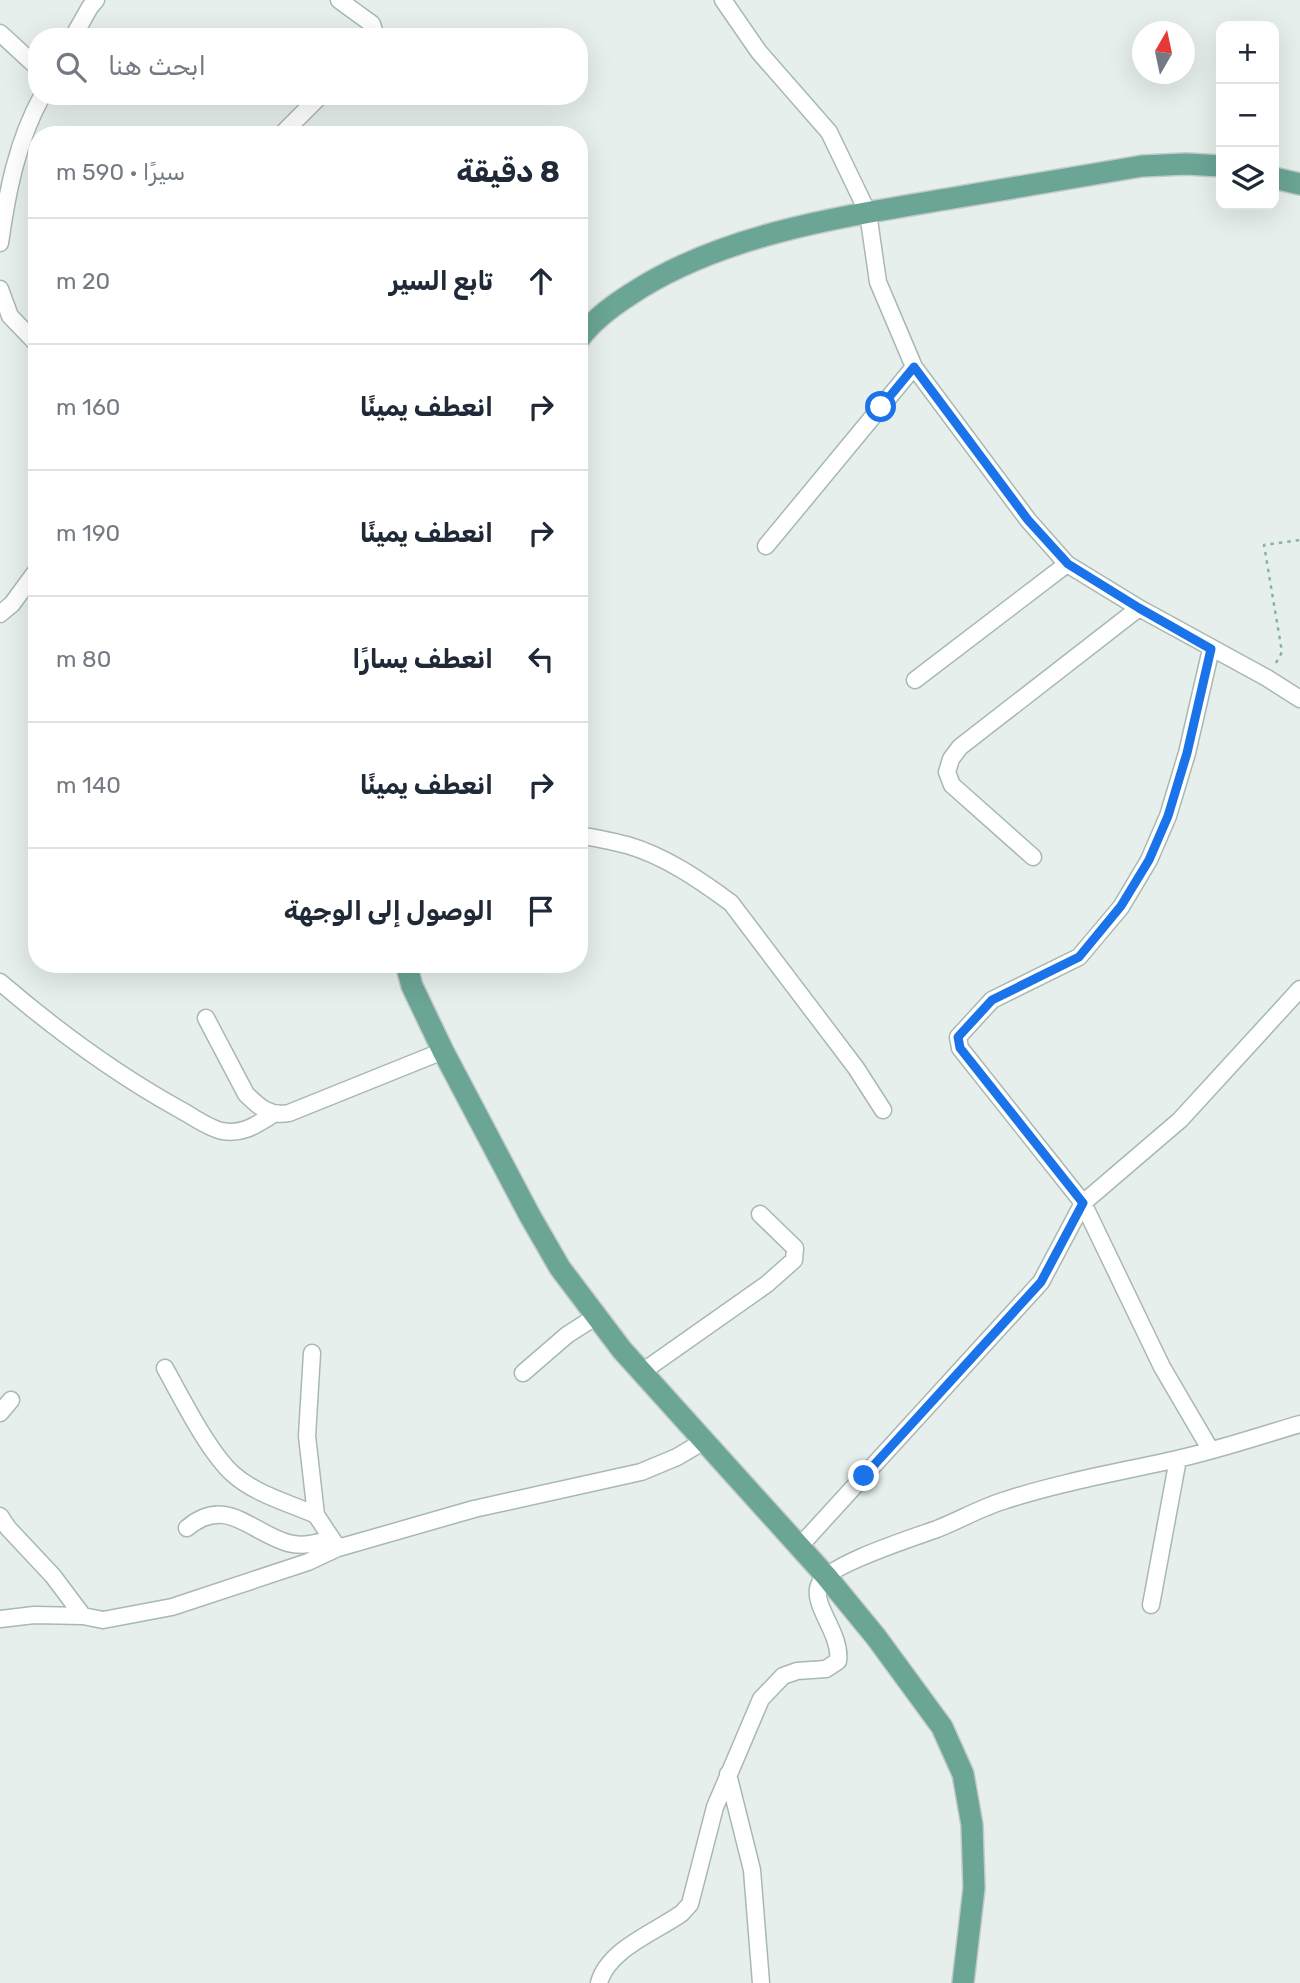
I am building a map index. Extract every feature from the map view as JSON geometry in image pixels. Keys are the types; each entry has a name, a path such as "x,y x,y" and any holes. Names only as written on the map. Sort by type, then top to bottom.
{"main road":[{"path":"588,328 617,303 651,280 685,262 732,244 868,212 1142,166 1216,166"},
{"path":"1279,179 1300,184"},
{"path":"408,973 443,1051 530,1216 595,1317 826,1576 942,1727 963,1774 972,1825 974,1888 963,1983"}],"street":[{"path":"78,28 96,0"},
{"path":"339,0 372,24 373,28"},
{"path":"723,0 758,52 829,132 868,212 878,282 914,367 1028,520 1068,564 1139,608 1300,699"},
{"path":"0,33 28,59"},
{"path":"0,243 4,213 24,134 38,105"},
{"path":"290,126 311,105"},
{"path":"0,289 5,321 28,338"},
{"path":"766,546 914,367"},
{"path":"915,680 1068,564"},
{"path":"0,614 12,604 28,582"},
{"path":"1032,857 952,785 947,772 951,759 960,747 1139,608"},
{"path":"1210,1449 1162,1367 1083,1203 960,1048 958,1037 992,1000 1079,957 1121,906 1149,860 1168,816 1187,753 1211,649"},
{"path":"588,837 629,845 665,861 707,885 731,903 856,1068 883,1110"},
{"path":"0,982 48,1024 87,1052 150,1093 223,1131 248,1130 272,1115 289,1114 443,1051"},
{"path":"799,1547 1041,1282 1083,1203 1181,1120 1300,989"},
{"path":"206,1018 246,1094 272,1115"},
{"path":"642,1372 767,1284 794,1259 795,1248 760,1214"},
{"path":"523,1373 560,1341 595,1317"},
{"path":"312,1353 307,1436 316,1515 335,1544"},
{"path":"165,1368 220,1460 233,1475 264,1493 316,1515"},
{"path":"0,1413 10,1400"},
{"path":"599,1983 601,1975 615,1958 677,1917 690,1904 715,1807 761,1699 783,1676 797,1671 825,1669 838,1661 839,1651 835,1638 818,1601 818,1586 826,1576 882,1548 1006,1500 1178,1459 1300,1424"},
{"path":"187,1528 199,1518 220,1514 289,1543 335,1544 474,1509 642,1472 677,1457 704,1441"},
{"path":"1151,1605 1178,1459"},
{"path":"0,1516 53,1576 83,1616"},
{"path":"0,1619 34,1615 83,1616 103,1620 172,1608 308,1562 335,1544"},
{"path":"728,1774 752,1870 761,1983"}],"path":[{"path":"1267,678 1282,652 1264,545 1300,540"}],"route":[{"path":"864,1476 1041,1282 1083,1203 960,1048 958,1037 992,1000 1079,957 1121,906 1149,860 1168,816 1187,753 1211,649 1068,564 1028,520 914,367 881,407"}]}
